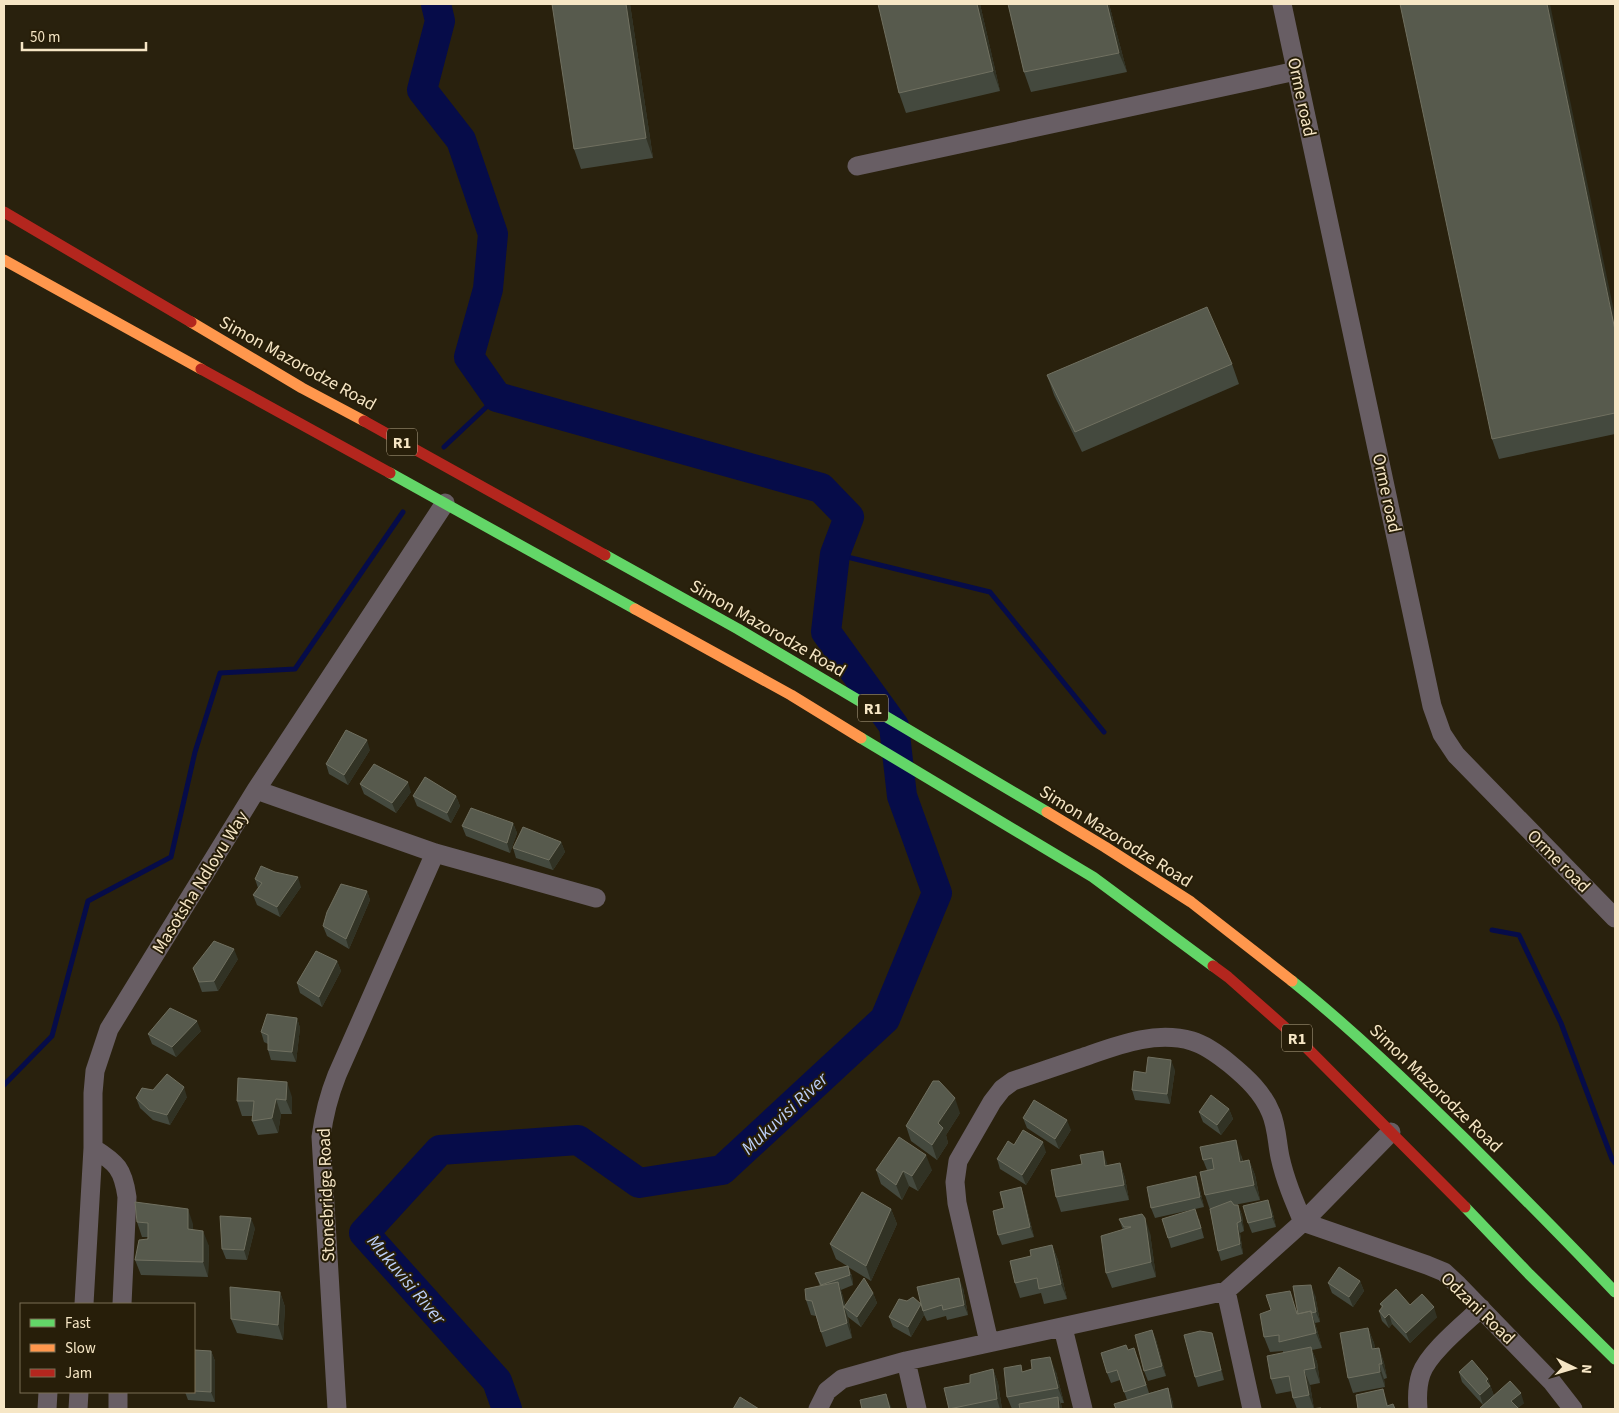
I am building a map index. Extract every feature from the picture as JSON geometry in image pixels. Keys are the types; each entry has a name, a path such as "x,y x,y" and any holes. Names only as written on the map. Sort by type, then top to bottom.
{"highway":[{"name":"Simon Mazorodze Road","path":"4,212 302,388 382,430 720,619 1105,847 1191,902 1334,1014 1409,1084 1555,1228 1615,1292"},
{"name":"R1","path":"4,260 792,695 927,779 986,812 1092,877 1228,977 1297,1038 1615,1360"}],"street":[{"name":"Orme road","path":"1282,4 1432,706 1442,734 1456,756 1615,918"},
{"path":"857,166 1296,71"},
{"name":"Masotsha Ndlovu Way","path":"84,1303 93,1148 95,1071 109,1029 256,790 444,503"},
{"path":"256,790 434,853 596,898"},
{"name":"Stonebridge Road","path":"337,1409 322,1136 324,1115 337,1074 434,853"},
{"path":"990,1342 957,1203 955,1182 958,1161 987,1110 1002,1089 1013,1081 1134,1040 1171,1038 1192,1041 1207,1048 1246,1077 1263,1097 1272,1114 1280,1156 1288,1184 1303,1222"},
{"path":"818,1409 827,1391 842,1379 906,1361 1226,1291 1303,1222 1391,1132"},
{"path":"93,1148 109,1158 118,1167 125,1180 127,1197 122,1303"},
{"name":"Odzani Road","path":"1303,1222 1444,1272 1552,1382 1573,1409"},
{"path":"1226,1291 1252,1409"},
{"path":"1418,1409 1416,1394 1421,1374 1428,1360 1481,1308"},
{"path":"1063,1328 1083,1409"},
{"path":"906,1361 917,1409"},
{"path":"48,1393 48,1409"},
{"path":"78,1409 79,1393"},
{"path":"118,1393 118,1409"}],"building":[{"path":"552,4 626,4 646,138 574,149"},
{"path":"878,4 977,4 993,71 899,93"},
{"path":"1008,4 1107,4 1119,53 1024,72"},
{"path":"1400,4 1547,4 1615,330 1615,413 1492,439"},
{"path":"1207,307 1232,364 1075,432 1047,375"},
{"path":"346,730 367,740 344,775 326,764"},
{"path":"374,764 408,782 392,803 360,784"},
{"path":"425,777 456,796 447,813 413,796"},
{"path":"471,808 513,823 507,843 462,826"},
{"path":"523,827 561,842 549,860 513,848"},
{"path":"261,866 275,872 298,877 277,907 253,895 262,883 255,879"},
{"path":"341,884 367,891 346,939 323,926 327,912"},
{"path":"214,941 234,949 214,981 199,982 193,968"},
{"path":"316,951 337,961 319,997 297,983"},
{"path":"170,1008 197,1021 172,1047 148,1034"},
{"path":"267,1014 297,1018 292,1052 268,1050 268,1035 261,1032"},
{"path":"1148,1057 1171,1060 1167,1094 1132,1090 1134,1071 1146,1073"},
{"path":"167,1074 184,1087 167,1115 149,1110 136,1098 142,1088 153,1090"},
{"path":"238,1078 287,1082 286,1100 276,1099 272,1118 252,1121 254,1101 237,1101"},
{"path":"933,1081 939,1081 955,1098 938,1123 943,1128 932,1145 906,1126"},
{"path":"1211,1095 1229,1109 1217,1125 1199,1112"},
{"path":"1034,1100 1067,1120 1055,1139 1023,1118"},
{"path":"1023,1130 1043,1142 1022,1175 997,1159 1008,1141 1014,1145"},
{"path":"899,1137 926,1155 912,1176 903,1171 896,1185 876,1170"},
{"path":"1236,1140 1240,1162 1249,1160 1254,1185 1205,1195 1200,1172 1214,1169 1212,1158 1203,1160 1200,1147"},
{"path":"1103,1151 1105,1166 1120,1163 1124,1185 1056,1197 1051,1170 1082,1164 1080,1155"},
{"path":"1196,1176 1200,1197 1151,1208 1147,1187"},
{"path":"1021,1187 1030,1227 998,1235 993,1211 1004,1208 1000,1192"},
{"path":"862,1192 891,1209 866,1266 830,1244"},
{"path":"1268,1200 1272,1217 1248,1223 1243,1206"},
{"path":"1231,1201 1234,1205 1238,1205 1241,1221 1237,1223 1240,1244 1218,1251 1210,1209"},
{"path":"135,1202 188,1209 188,1229 203,1231 203,1262 135,1260 139,1240 148,1239 148,1223 137,1222"},
{"path":"1195,1209 1201,1228 1168,1238 1162,1219"},
{"path":"1142,1214 1145,1218 1151,1262 1106,1273 1101,1236 1131,1227 1124,1227 1119,1219"},
{"path":"220,1216 251,1218 244,1250 222,1249"},
{"path":"1052,1245 1061,1284 1039,1289 1037,1278 1015,1283 1010,1261 1031,1256 1030,1250"},
{"path":"848,1266 850,1275 821,1285 815,1273"},
{"path":"1339,1267 1360,1281 1349,1297 1328,1283"},
{"path":"864,1278 873,1293 857,1317 844,1307"},
{"path":"959,1278 964,1305 943,1310 942,1305 923,1311 917,1287"},
{"path":"838,1282 847,1323 821,1332 812,1301 806,1300 805,1289"},
{"path":"1311,1285 1316,1312 1311,1313 1311,1311 1298,1314 1293,1286"},
{"path":"230,1287 280,1292 278,1325 231,1319"},
{"path":"1396,1289 1410,1305 1422,1294 1434,1307 1406,1333 1389,1314 1385,1318 1379,1311 1383,1306 1380,1304"},
{"path":"1290,1291 1297,1314 1311,1311 1316,1333 1279,1342 1279,1335 1264,1337 1260,1314 1271,1310 1266,1295"},
{"path":"913,1297 921,1304 908,1327 889,1317 899,1299 907,1301"},
{"path":"1368,1328 1372,1349 1379,1348 1382,1364 1379,1364 1380,1372 1348,1378 1340,1333"},
{"path":"1152,1330 1162,1366 1144,1371 1135,1335"},
{"path":"1200,1331 1212,1333 1221,1370 1195,1377 1184,1335"},
{"path":"1126,1345 1128,1350 1134,1348 1146,1385 1124,1392 1117,1370 1107,1373 1101,1353"},
{"path":"1311,1347 1315,1368 1304,1370 1309,1395 1293,1398 1289,1376 1271,1379 1267,1356"},
{"path":"195,1350 211,1351 211,1392 195,1391"},
{"path":"1050,1357 1058,1388 1007,1397 1004,1368 1021,1365 1022,1372 1032,1369 1031,1360"},
{"path":"1472,1360 1488,1379 1486,1381 1490,1386 1480,1395 1459,1372"},
{"path":"993,1369 997,1399 949,1409 944,1388 970,1383 970,1375"},
{"path":"1510,1381 1521,1393 1511,1401 1519,1409 1480,1408"},
{"path":"1168,1388 1172,1409 1116,1409 1114,1404"},
{"path":"1383,1389 1387,1406 1393,1404 1395,1409 1358,1409 1356,1395"},
{"path":"886,1394 890,1409 862,1409 860,1400"},
{"path":"740,1397 759,1409 733,1409"},
{"path":"1058,1397 1059,1409 1020,1409 1019,1404"}],"waterway":[{"name":"Mukuvisi River","path":"436,4 440,21 422,90 461,140 493,234 488,289 469,357 497,397 821,488 849,517 835,554 826,632 894,726 902,796 937,893 885,1019 722,1170 639,1183 578,1140 440,1150 364,1233 497,1381 507,1409"},
{"path":"444,447 497,397"},
{"path":"4,1085 52,1036 88,901 171,857 195,752 220,673 295,669 403,512"},
{"path":"835,554 990,592 1104,732"},
{"path":"1492,930 1519,935 1561,1023 1615,1163"}],"traffic: fast":[{"path":"390,473 635,609"},
{"path":"605,555 738,629 1047,812"},
{"path":"861,738 1093,877 1213,966"},
{"path":"1292,981 1359,1038 1424,1099 1615,1292"},
{"path":"1465,1207 1529,1274 1615,1359"}],"traffic: slow":[{"path":"4,260 201,369"},
{"path":"191,322 302,388 364,421"},
{"path":"635,609 791,695 861,738"},
{"path":"1047,812 1191,902 1292,981"}],"traffic: jam":[{"path":"4,212 191,322"},
{"path":"201,369 390,473"},
{"path":"364,421 605,555"},
{"path":"1213,966 1297,1038 1465,1207"}]}
